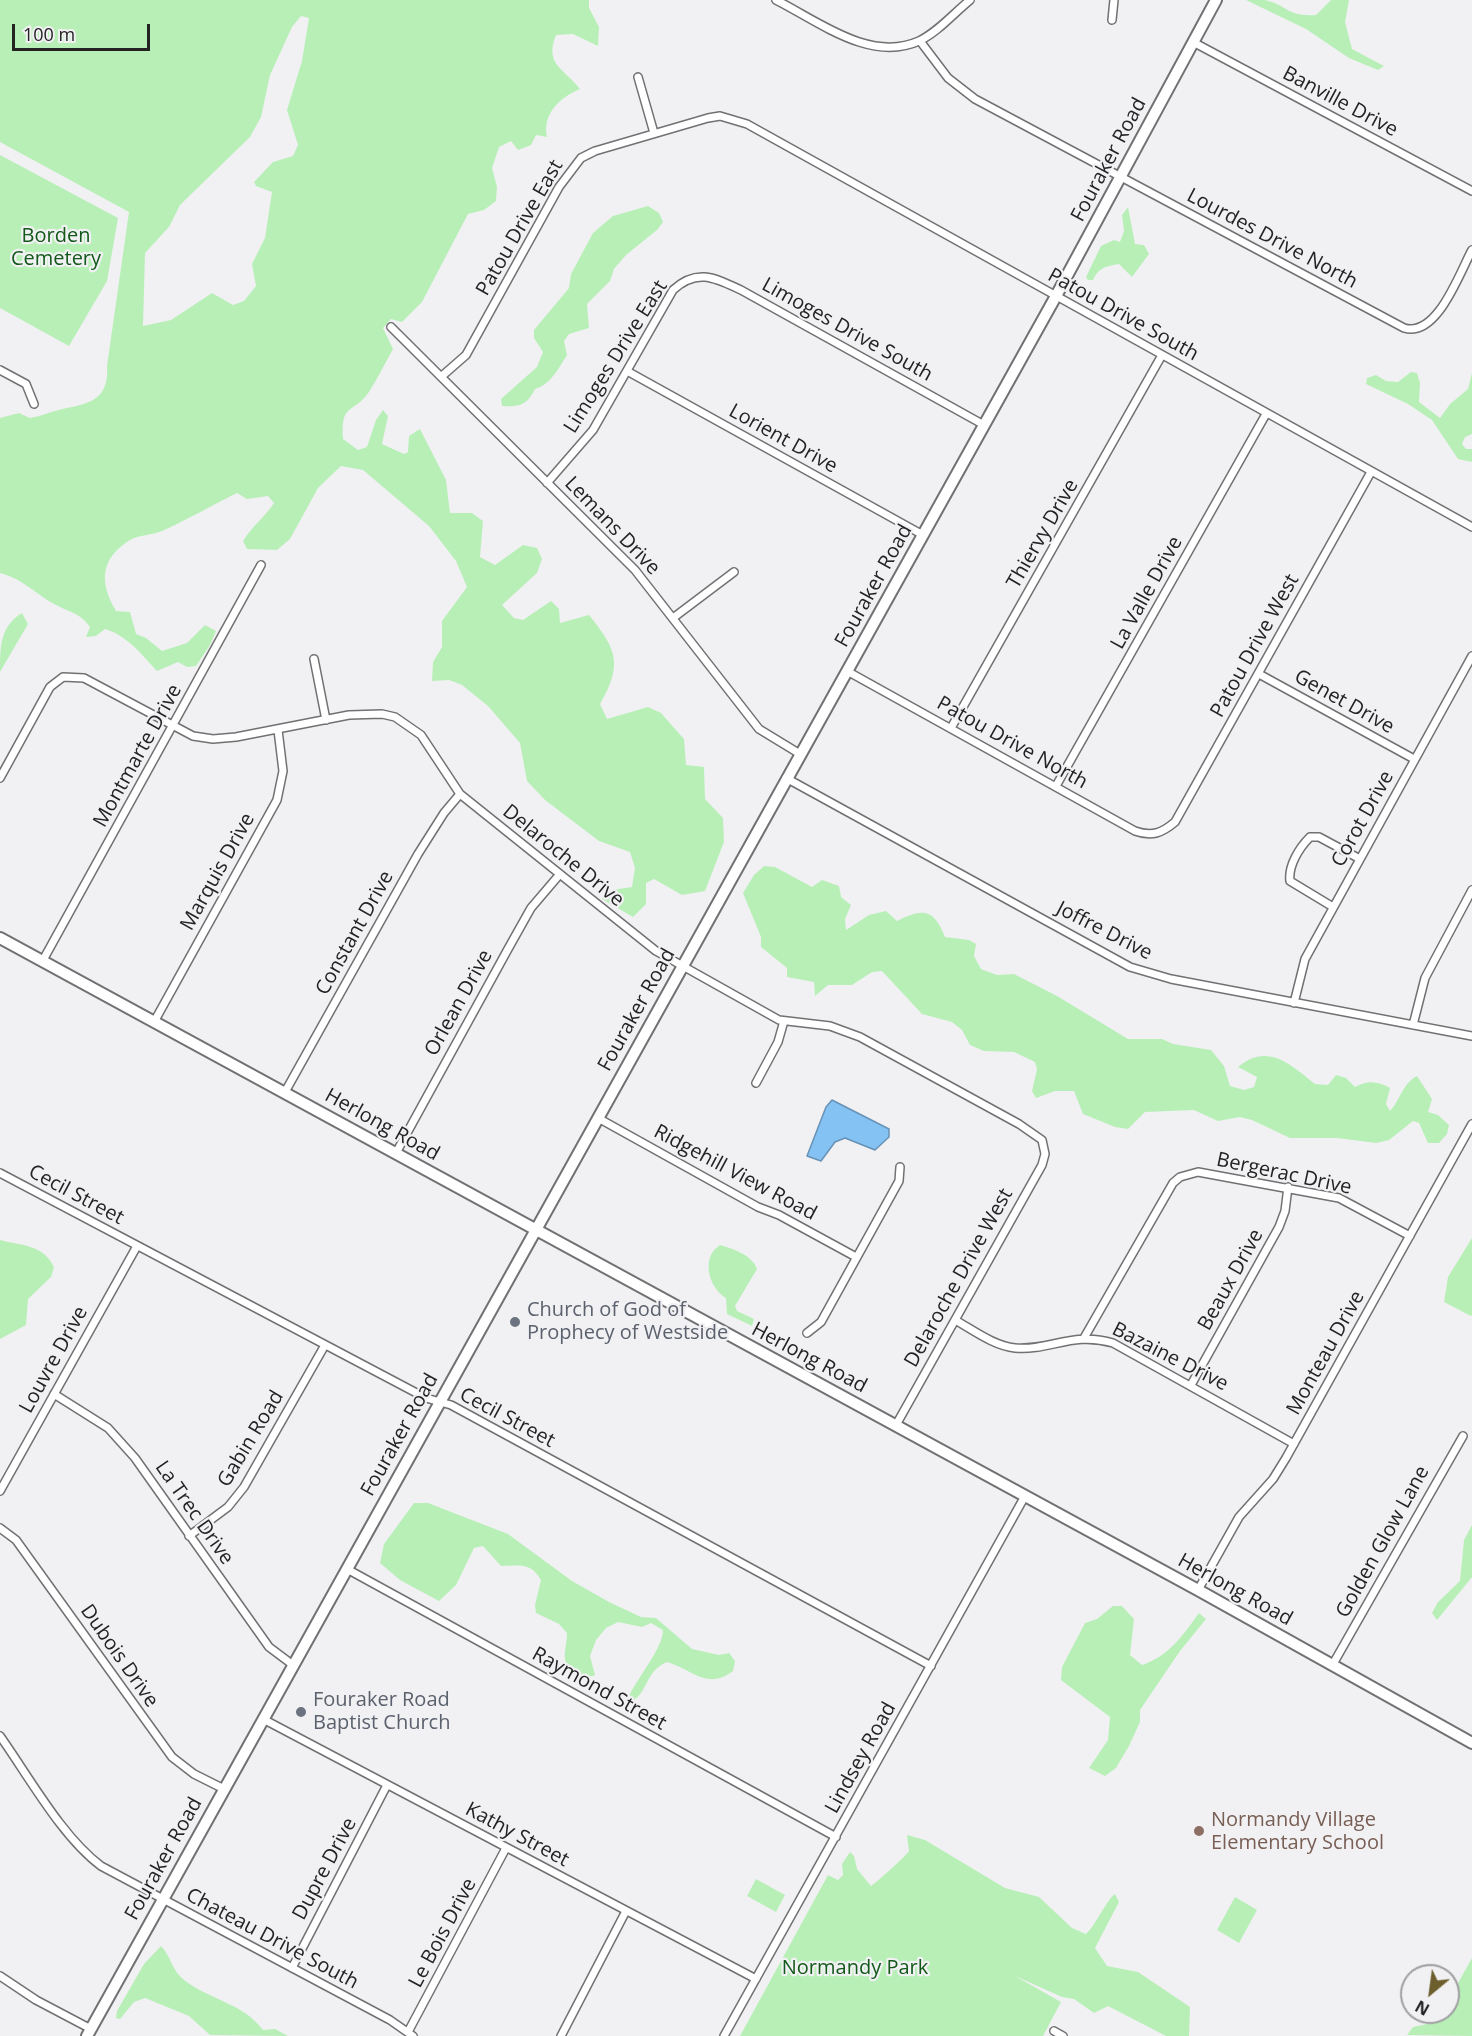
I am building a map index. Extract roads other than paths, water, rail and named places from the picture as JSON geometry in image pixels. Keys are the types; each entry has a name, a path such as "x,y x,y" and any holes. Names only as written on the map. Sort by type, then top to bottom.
{"main road":[{"name":"Fouraker Road","path":"89,2032 786,778 923,536 1216,0"},
{"name":"Herlong Road","path":"0,938 1198,1590 1472,1743"}],"street":[{"path":"776,0 859,43 896,47 920,41 970,0"},
{"path":"1112,20 1114,0"},
{"name":"Lourdes Drive North","path":"920,41 948,78 975,99 1409,330 1420,329 1435,319 1472,250"},
{"name":"Banville Drive","path":"1193,42 1472,191"},
{"path":"638,77 654,133"},
{"name":"Patou Drive East","path":"442,376 466,355 572,167 581,158 595,151 654,133 720,116 735,118 758,130"},
{"name":"Patou Drive South","path":"758,130 1472,527"},
{"name":"Limoges Drive South","path":"690,278 711,276 741,290 984,425"},
{"name":"Limoges Drive East","path":"547,483 593,430 673,290 690,278"},
{"name":"Lemans Drive","path":"391,327 636,570 759,729 800,754"},
{"name":"Thiervy Drive","path":"951,728 1162,355"},
{"path":"0,370 26,384 34,404"},
{"name":"Lorient Drive","path":"627,371 923,536"},
{"name":"La Valle Drive","path":"1056,786 1266,414"},
{"name":"Patou Drive West","path":"1162,832 1175,822 1371,472"},
{"name":"Montmarte Drive","path":"42,962 261,565"},
{"path":"673,618 734,572"},
{"name":"Corot Drive","path":"1294,1003 1305,959 1472,656"},
{"path":"315,659 326,720"},
{"name":"Patou Drive North","path":"847,671 1135,831 1147,834 1162,832"},
{"name":"Genet Drive","path":"1259,674 1414,759"},
{"name":"Delaroche Drive","path":"0,778 50,687 63,678 84,678 193,736 213,739 278,730 349,715 382,714 405,722 421,735 460,794 656,951 784,1021 830,1026 860,1037 1018,1124 1041,1140 1044,1145"},
{"name":"Marquis Drive","path":"154,1022 277,800 283,771 278,730"},
{"name":"Joffre Drive","path":"786,778 1130,967 1170,979 1472,1036"},
{"name":"Constant Drive","path":"285,1092 418,854 444,813 460,794"},
{"path":"1333,907 1290,881 1289,872 1302,845 1310,837 1319,837 1360,858"},
{"name":"Orlean Drive","path":"396,1153 531,908 560,874"},
{"path":"1413,1024 1425,978 1472,890"},
{"path":"756,1083 778,1042 784,1021"},
{"name":"Ridgehill View Road","path":"598,1118 758,1207 780,1215 856,1257"},
{"name":"Monteau Drive","path":"1198,1590 1239,1517 1273,1479 1294,1444 1472,1124"},
{"name":"Delaroche Drive West","path":"896,1425 1042,1165 1044,1145"},
{"path":"807,1333 821,1322 899,1181 900,1167"},
{"name":"Bergerac Drive","path":"1084,1338 1173,1183 1180,1177 1198,1172 1339,1198 1410,1236"},
{"name":"Cecil Street","path":"0,1173 426,1398 451,1406 931,1666"},
{"name":"Beaux Drive","path":"1191,1385 1279,1227 1285,1211 1288,1188"},
{"name":"Louvre Drive","path":"0,1491 137,1246"},
{"name":"Bazaine Drive","path":"955,1320 1000,1344 1015,1348 1084,1338 1104,1340 1121,1346 1294,1444"},
{"name":"Gabin Road","path":"189,1536 228,1507 244,1487 324,1345"},
{"name":"La Trec Drive","path":"54,1394 114,1434 135,1458 269,1647 293,1665"},
{"name":"Golden Glow Lane","path":"1333,1664 1463,1436"},
{"name":"Lindsey Road","path":"724,2036 1025,1496"},
{"name":"Dubois Drive","path":"0,1528 16,1540 172,1757 194,1774 224,1789"},
{"name":"Raymond Street","path":"347,1569 836,1837"},
{"name":"Kathy Street","path":"263,1719 756,1980"},
{"name":"Chateau Drive South","path":"0,1736 81,1850 101,1866 411,2034"},
{"name":"Dupre Drive","path":"292,1968 387,1785"},
{"name":"Le Bois Drive","path":"411,2034 506,1848"},
{"path":"561,2036 626,1911"},
{"path":"0,1976 89,2032"},
{"path":"1054,2031 1063,2036"}],"water":[{"path":"832,1100 889,1129 889,1137 875,1150 845,1138 835,1142 821,1161 807,1156 826,1107"}],"place":[{"name":"Church of God of Prophecy of Westside","path":"515,1322"},
{"name":"Fouraker Road Baptist Church","path":"301,1712"},
{"name":"Normandy Village Elementary School","path":"1199,1831"}],"park label":[{"name":"Borden Cemetery","path":"56,248"},
{"name":"Normandy Park","path":"855,1968"}]}
